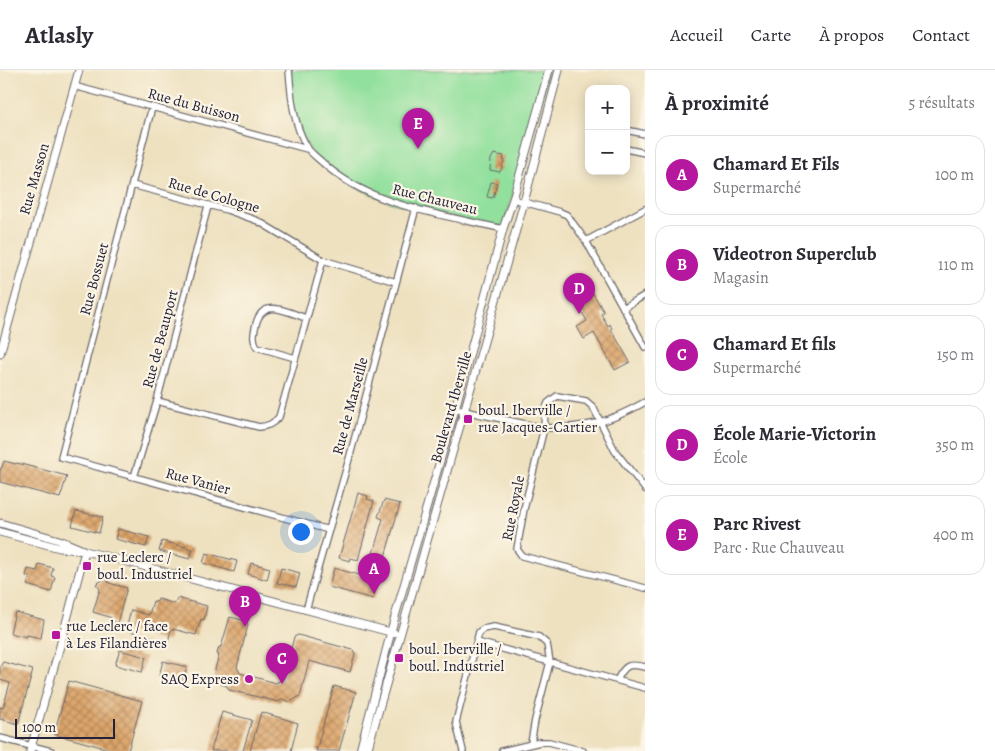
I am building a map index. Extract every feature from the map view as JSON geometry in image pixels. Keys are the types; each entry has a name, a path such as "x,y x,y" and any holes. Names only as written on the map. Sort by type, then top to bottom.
{"street":[{"name":"Rue Masson","path":"0,354 3,332 79,70"},
{"name":"Rue Chauveau","path":"289,70 293,109 307,149 333,172 355,186 393,203 503,228"},
{"name":"Boulevard Iberville","path":"360,751 503,228 549,70"},
{"name":"Boulevard Iberville","path":"367,751 524,202 559,70"},
{"name":"Rue du Buisson","path":"74,86 307,149"},
{"name":"Rue Bossuet","path":"60,457 152,107"},
{"path":"630,131 645,134"},
{"path":"630,149 645,153"},
{"name":"Rue de Cologne","path":"132,185 227,210 258,221 323,260 396,282"},
{"path":"513,199 567,215 586,241 645,347"},
{"name":"Rue de Beauport","path":"134,477 157,401 208,206"},
{"name":"Rue de Marseille","path":"306,610 351,452 416,208"},
{"path":"586,241 645,209"},
{"path":"157,401 259,427 268,426 274,422 278,417 323,260"},
{"path":"623,308 645,296"},
{"path":"295,358 257,347 253,334 258,318 263,310 270,307 306,318"},
{"name":"Rue Royale","path":"600,423 593,407 586,401 557,396 548,403 517,549 522,556 645,588"},
{"path":"455,409 544,428 574,427 600,423 620,416 645,402"},
{"path":"600,423 615,450 645,489"},
{"name":"Rue Vanier","path":"60,457 329,530"},
{"path":"0,523 72,544 85,551"},
{"path":"0,532 60,548 85,551 399,634"},
{"path":"30,748 85,551"},
{"path":"463,751 456,722 479,632 489,627 539,637 547,644 550,662 531,743"},
{"path":"477,642 645,688"},
{"path":"617,680 627,666 645,667"},
{"path":"0,738 30,748 51,751"},
{"path":"502,751 531,743 548,742 583,751"}],"green space":[{"path":"289,70 549,70 503,229 393,203 355,187 315,157 303,137 291,101"}],"building":[{"path":"494,154 504,156 500,172 490,170 491,159"},
{"path":"491,182 497,183 493,198 487,197"},
{"path":"588,285 604,312 601,314 608,326 610,324 630,362 615,370 594,333 584,339 577,327 587,321 572,295"},
{"path":"4,461 67,476 60,498 0,482 0,469"},
{"path":"358,493 368,496 367,499 374,501 358,560 351,558 350,561 339,558"},
{"path":"384,500 400,504 373,599 329,587 334,568 366,577 383,519 378,517"},
{"path":"76,511 103,517 99,533 72,526"},
{"path":"118,529 149,537 146,547 115,539"},
{"path":"162,541 193,549 190,559 159,551"},
{"path":"206,553 237,561 234,572 203,563"},
{"path":"251,563 270,568 267,580 248,574"},
{"path":"39,564 53,568 51,576 55,577 51,592 27,585 30,577 26,576 28,569 37,571"},
{"path":"281,568 300,573 296,587 277,583"},
{"path":"106,578 109,583 127,588 117,623 111,621 112,618 93,612 100,589 96,584"},
{"path":"177,598 207,606 204,620 201,619 196,635 173,629 171,630 168,642 126,630 131,610 149,615 153,601 157,602 158,599 175,604"},
{"path":"15,612 44,620 41,638 10,633"},
{"path":"230,617 246,621 248,625 237,667 240,673 276,683 283,679 294,637 298,635 353,650 355,654 350,672 309,661 300,696 290,702 282,699 279,702 229,690 227,686 220,684 214,673 219,655 217,654 219,647 221,647"},
{"path":"120,650 146,657 142,672 115,665"},
{"path":"163,661 187,667 183,683 159,676"},
{"path":"3,662 33,670 18,724 0,719 0,707 3,708 10,683 0,680 0,667"},
{"path":"69,681 142,701 128,751 116,751 54,734"},
{"path":"334,686 356,692 339,751 316,751"},
{"path":"222,712 252,720 243,751 211,751"},
{"path":"261,712 298,723 291,751 250,751"}],"place":[{"name":"Parc Rivest","path":"418,149"},
{"name":"École Marie-Victorin","path":"579,314"},
{"name":"boul. Iberville / rue Jacques-Cartier","path":"468,419"},
{"name":"rue Leclerc / boul. Industriel","path":"87,566"},
{"name":"Chamard Et Fils","path":"374,594"},
{"name":"Videotron Superclub","path":"245,627"},
{"name":"rue Leclerc / face à Les Filandières","path":"56,635"},
{"name":"boul. Iberville / boul. Industriel","path":"399,658"},
{"name":"SAQ Express","path":"249,679"},
{"name":"Chamard Et fils","path":"282,684"}]}
